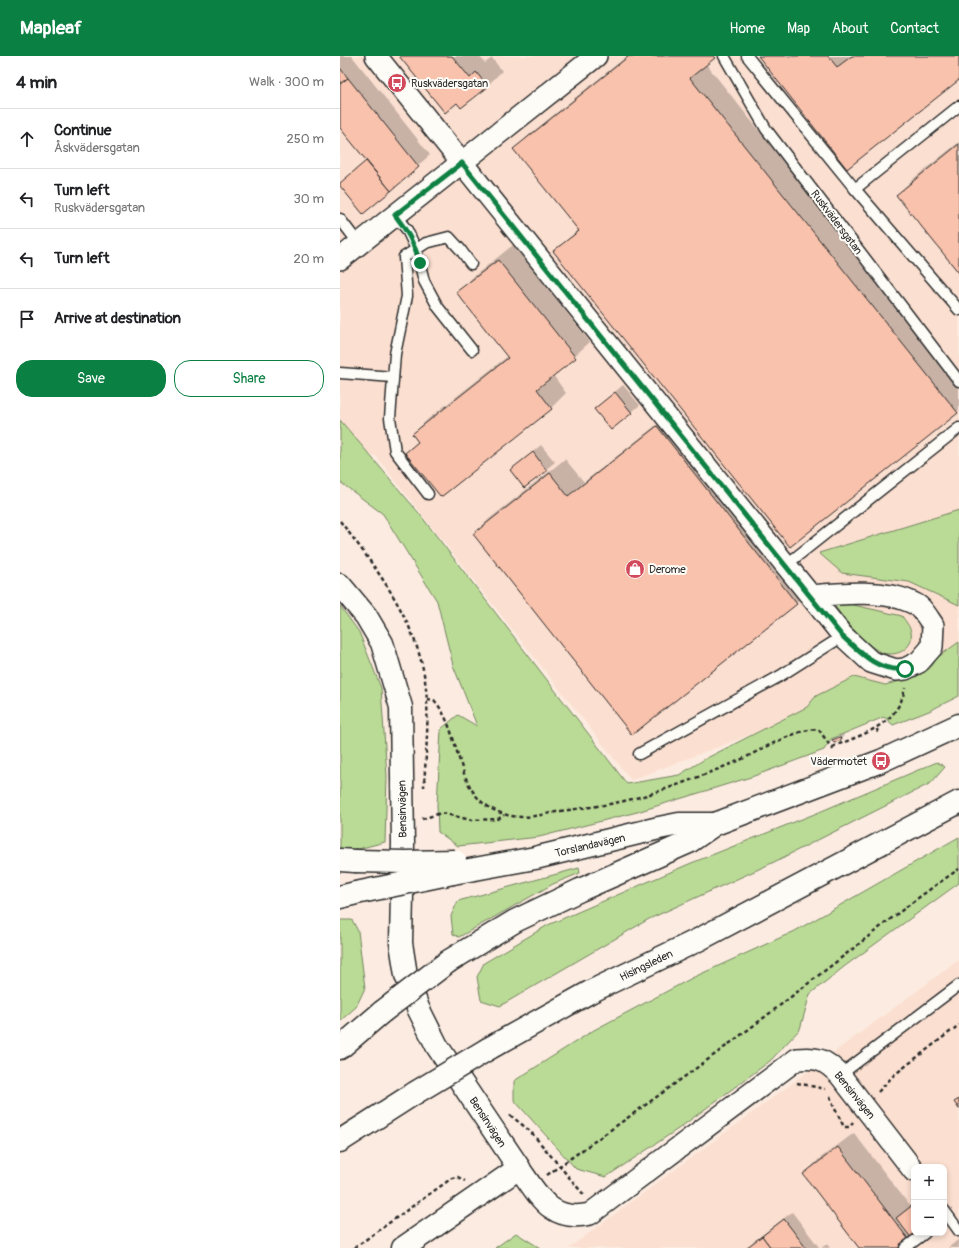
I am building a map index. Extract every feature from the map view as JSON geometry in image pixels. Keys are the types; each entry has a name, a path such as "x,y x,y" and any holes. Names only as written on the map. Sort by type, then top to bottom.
{"main road":[{"name":"Bensinvägen","path":"340,585 366,616 382,643 401,707 401,944 406,975 418,1008 437,1046 519,1168"},
{"path":"340,1048 382,1012 449,961 515,921 567,895 689,842 715,824 881,761 959,725"},
{"name":"Hisingsleden","path":"340,1141 488,1049 590,992 700,939 959,802"},
{"name":"Torslandavägen","path":"458,868 535,858 680,824 715,824"},
{"path":"347,860 405,862 458,868"},
{"path":"348,895 458,868"},
{"path":"403,1248 519,1168"}],"street":[{"path":"376,56 812,596 842,636 871,662 896,670 905,669 919,662 932,647 933,624 917,604 895,596 844,593 812,596"},
{"path":"340,259 596,56"},
{"name":"Bensinvägen","path":"519,1168 531,1185 555,1212 572,1217 590,1214 797,1059 813,1058 827,1062 840,1075 911,1166"}],"lane":[{"name":"Ruskvädersgatan","path":"724,56 766,129 959,381"},
{"path":"747,56 855,189 959,310"},
{"path":"855,189 959,106"},
{"path":"395,215 407,230 416,250 424,282 438,308 472,350"},
{"path":"340,220 359,244"},
{"path":"428,494 395,451 390,418 395,354 407,296 404,257 426,243 449,238 460,248 471,264"},
{"path":"340,373 393,377"},
{"path":"786,565 959,428"},
{"path":"639,754 780,676 842,636"},
{"path":"840,1075 959,985"},
{"path":"947,1217 959,1231"},
{"path":"906,1248 921,1236"}],"path":[{"path":"832,747 876,729 885,723 903,698 906,685 905,669"},
{"path":"426,699 434,700 447,720 465,774 475,794 483,803 505,815 528,816 555,812 623,801 668,789 739,760 806,729 819,730 834,750"},
{"path":"876,729 878,733"},
{"path":"422,819 441,813 471,820 498,819 505,815"},
{"path":"531,1185 724,1047 810,982 879,927 959,869"},
{"path":"772,1078 827,1090 844,1126 849,1127 894,1074 959,1025"},
{"path":"354,1248 452,1178 462,1179 478,1196"},
{"path":"579,1190 587,1191"}],"shaded area":[{"path":"340,56 959,56 959,655 631,780 376,456 340,445"},
{"path":"959,960 959,1248 569,1248"}],"green space":[{"path":"340,420 418,512 627,784 679,775 705,759 807,707 816,696 854,677 885,685 915,677 930,668 938,657 959,642 959,696 929,711 893,725 884,717 831,739 824,750 754,776 637,812 539,837 458,846 438,832 437,805 441,729 458,715 477,726 453,665 437,601 383,514 340,482"},
{"path":"959,510 959,605 909,582 842,573 819,553"},
{"path":"845,603 902,616 911,632 910,643 899,653 888,654 877,650 864,640 843,618 835,606"},
{"path":"340,606 359,632 381,688 387,776 385,842 358,849 340,849"},
{"path":"937,762 945,767 931,783 772,863 649,919 500,1006 481,1000 477,977 484,963 548,925 689,864 817,813"},
{"path":"959,837 959,883 845,966 810,994 800,1029 770,1061 678,1129 606,1177 576,1169 514,1100 514,1081 594,1030 692,978 795,931"},
{"path":"579,868 580,873 553,884 459,937 453,934 451,916 458,901"},
{"path":"340,920 352,920 358,931 365,988 356,1007 340,1021"},
{"path":"516,1233 540,1248 495,1248"}],"building":[{"path":"399,56 452,56 470,78 476,72 488,87 461,108 457,103 445,113"},
{"path":"629,56 713,56 715,58 690,78 958,413 790,547 553,251 579,231 513,149"},
{"path":"758,56 828,56 837,67 852,56 959,56 959,80 847,169"},
{"path":"340,68 348,78 340,84"},
{"path":"348,78 419,167 391,191 340,128 340,84"},
{"path":"959,144 959,273 896,195"},
{"path":"366,161 391,191 363,214 340,186 340,183"},
{"path":"498,260 576,358 537,389 552,409 441,497 405,453 418,442 412,434 508,358 456,292"},
{"path":"615,392 632,413 611,430 594,409"},
{"name":"Derome","path":"657,426 797,604 632,735 473,534 550,473 568,496"},
{"path":"533,452 547,471 524,488 510,470"},
{"path":"840,737 841,740 834,743 832,740"},
{"path":"959,1099 959,1109 954,1102"},
{"path":"838,1147 909,1240 899,1248 859,1248 803,1174"},
{"path":"911,1206 911,1236 916,1236 912,1239 896,1218"},
{"path":"784,1219 806,1248 771,1248 762,1236"},
{"path":"762,1236 771,1248 746,1248"}],"place":[{"name":"Ruskvädersgatan","path":"397,83"},
{"name":"Derome","path":"635,569"},
{"name":"Vädermotet","path":"881,761"}],"route":[{"path":"420,263 407,230 395,215 462,163 812,596 842,636 871,662 896,670 905,669"}]}
